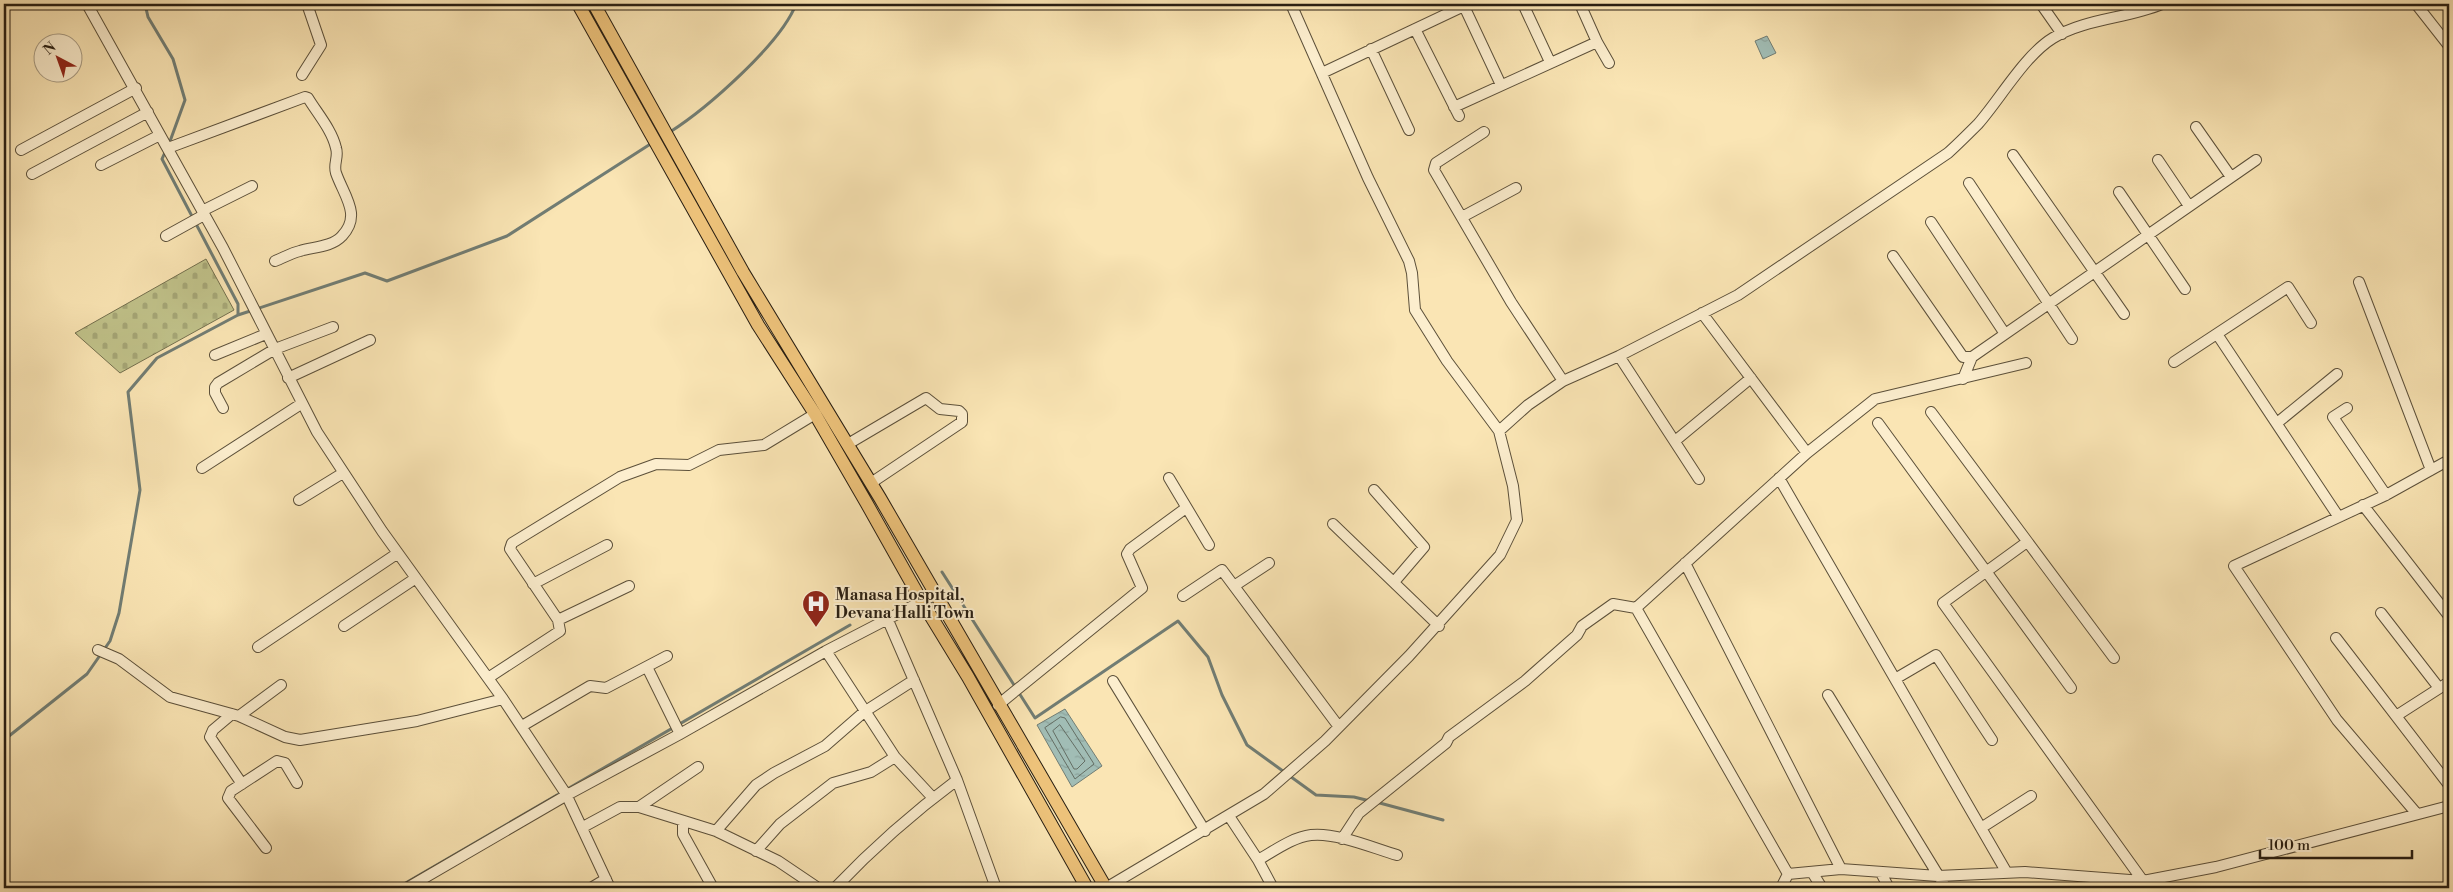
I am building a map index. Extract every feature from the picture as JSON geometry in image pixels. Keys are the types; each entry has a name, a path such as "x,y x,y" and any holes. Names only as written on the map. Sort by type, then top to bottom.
{"main road":[{"path":"578,4 758,325 815,414 921,600 968,677 1087,888"},
{"path":"594,4 770,318 872,484 998,705 1106,888"}],"street":[{"path":"87,4 136,88 203,213 254,309 301,404 343,473 522,726 565,792 608,883 591,888"},
{"path":"302,75 322,45 307,4"},
{"path":"1106,888 1205,831 1264,794 1289,772 1339,727 1439,626 1500,555 1517,520 1513,486 1499,431 1447,361 1415,310 1412,272 1408,261 1368,178 1291,4"},
{"path":"1322,73 1465,4 1501,85"},
{"path":"1523,4 1550,62"},
{"path":"1580,4 1609,63"},
{"path":"2041,4 2062,34"},
{"path":"1499,431 1528,405 1563,381 1619,356 1738,295 1948,153 1977,124 2034,54 2053,38 2092,23 2146,11 2162,4"},
{"path":"2416,4 2449,46"},
{"path":"1415,28 1456,111 1501,85 1598,42"},
{"path":"1371,49 1409,130"},
{"path":"20,150 136,88"},
{"path":"101,165 164,142 305,97 308,98 336,145 338,156 334,167 353,215 342,237 332,244 298,251 275,261"},
{"path":"32,174 148,112"},
{"path":"2196,127 2231,177"},
{"path":"1484,132 1433,166 1511,302 1563,381"},
{"path":"2014,155 2124,314"},
{"path":"2158,160 2189,206"},
{"path":"1963,379 1972,357 2256,160"},
{"path":"1969,183 2072,339"},
{"path":"166,236 252,186"},
{"path":"1462,217 1516,188"},
{"path":"2119,192 2185,289"},
{"path":"1931,222 2005,334"},
{"path":"1893,256 1963,357 1972,357"},
{"path":"2359,282 2431,470"},
{"path":"2174,362 2288,287 2311,323"},
{"path":"1702,313 1807,453"},
{"path":"223,408 215,393 215,387 218,382 274,349 333,327"},
{"path":"215,355 266,334"},
{"path":"2217,334 2338,516"},
{"path":"288,378 370,340"},
{"path":"1619,356 1699,479"},
{"path":"1636,608 1807,453 1875,400 2026,362"},
{"path":"2277,423 2337,374"},
{"path":"1675,441 1751,378"},
{"path":"848,444 926,398 940,409 959,411 962,414 962,422 872,484"},
{"path":"202,468 301,404"},
{"path":"2347,408 2333,417 2386,495"},
{"path":"1931,412 2114,658"},
{"path":"488,678 560,632 558,620 510,550 512,543 620,477 656,464 689,465 719,450 764,445 815,414"},
{"path":"1878,423 2071,688"},
{"path":"2417,814 2336,720 2234,566 2386,495 2449,460"},
{"path":"299,500 343,473"},
{"path":"1169,478 1208,545"},
{"path":"1779,478 2007,873"},
{"path":"1374,490 1424,547 1394,582"},
{"path":"2363,505 2449,616"},
{"path":"998,705 1142,588 1127,554 1130,549 1186,508"},
{"path":"1333,524 1439,626"},
{"path":"2027,542 1943,603 2143,880"},
{"path":"533,584 607,545"},
{"path":"258,647 398,553"},
{"path":"1234,586 1269,563"},
{"path":"1685,563 1841,869"},
{"path":"1183,596 1222,570 1339,727"},
{"path":"344,626 416,578"},
{"path":"558,620 629,586"},
{"path":"407,888 565,792 680,734 826,651 921,600 936,594"},
{"path":"1342,839 1359,813 1446,742 1449,737 1525,681 1577,635 1582,626 1613,604 1636,608"},
{"path":"1636,608 1788,874"},
{"path":"2380,613 2439,688"},
{"path":"887,618 957,780 996,888"},
{"path":"2336,638 2449,785"},
{"path":"98,650 119,659 170,697 235,715 285,736 300,740 417,721 503,699"},
{"path":"826,651 895,757 933,798"},
{"path":"1895,679 1936,655 1992,740"},
{"path":"522,726 590,686 606,688 667,656"},
{"path":"647,667 680,734"},
{"path":"716,831 756,785 774,773 825,746 864,712 914,680"},
{"path":"1113,681 1205,831"},
{"path":"2396,716 2449,682"},
{"path":"242,784 210,737 213,730 281,685"},
{"path":"1828,695 1946,888"},
{"path":"756,851 780,824 833,783 871,772 895,757"},
{"path":"266,848 228,798 231,791 281,761 285,763 297,783"},
{"path":"639,807 698,767"},
{"path":"835,888 856,866 933,798 957,780"},
{"path":"1981,828 2031,796"},
{"path":"1788,874 1841,869 1938,876 2025,872 2143,880 2216,867 2449,806"},
{"path":"583,827 620,808 639,807 716,831 778,861 818,888"},
{"path":"1229,816 1258,860 1273,888"},
{"path":"682,821 683,834 713,888"},
{"path":"1258,860 1292,841 1310,835 1327,835 1397,855"},
{"path":"1812,872 1822,888"},
{"path":"1881,873 1889,888"},
{"path":"1781,888 1788,874"}],"green space":[{"path":"206,259 234,310 120,373 75,333"}],"water":[{"path":"1767,36 1776,53 1763,59 1755,41"},
{"path":"1065,709 1102,766 1072,787 1037,725"}],"waterway":[{"path":"145,4 148,17 173,59 185,100 169,144"},
{"path":"670,132 722,92 759,56 788,20 796,4"},
{"path":"238,315 365,273 387,281 507,236 652,143"},
{"path":"4,740 87,674 110,641 119,613 140,490 128,392 157,358 238,315 238,304 162,159 166,150"},
{"path":"942,572 1035,718 1178,621 1208,657 1222,695 1247,745 1316,795 1354,797 1370,801"},
{"path":"397,888 850,625"},
{"path":"1376,802 1443,820"}],"place":[{"name":"Manasa Hospital, Devana Halli Town","path":"816,628"}]}
